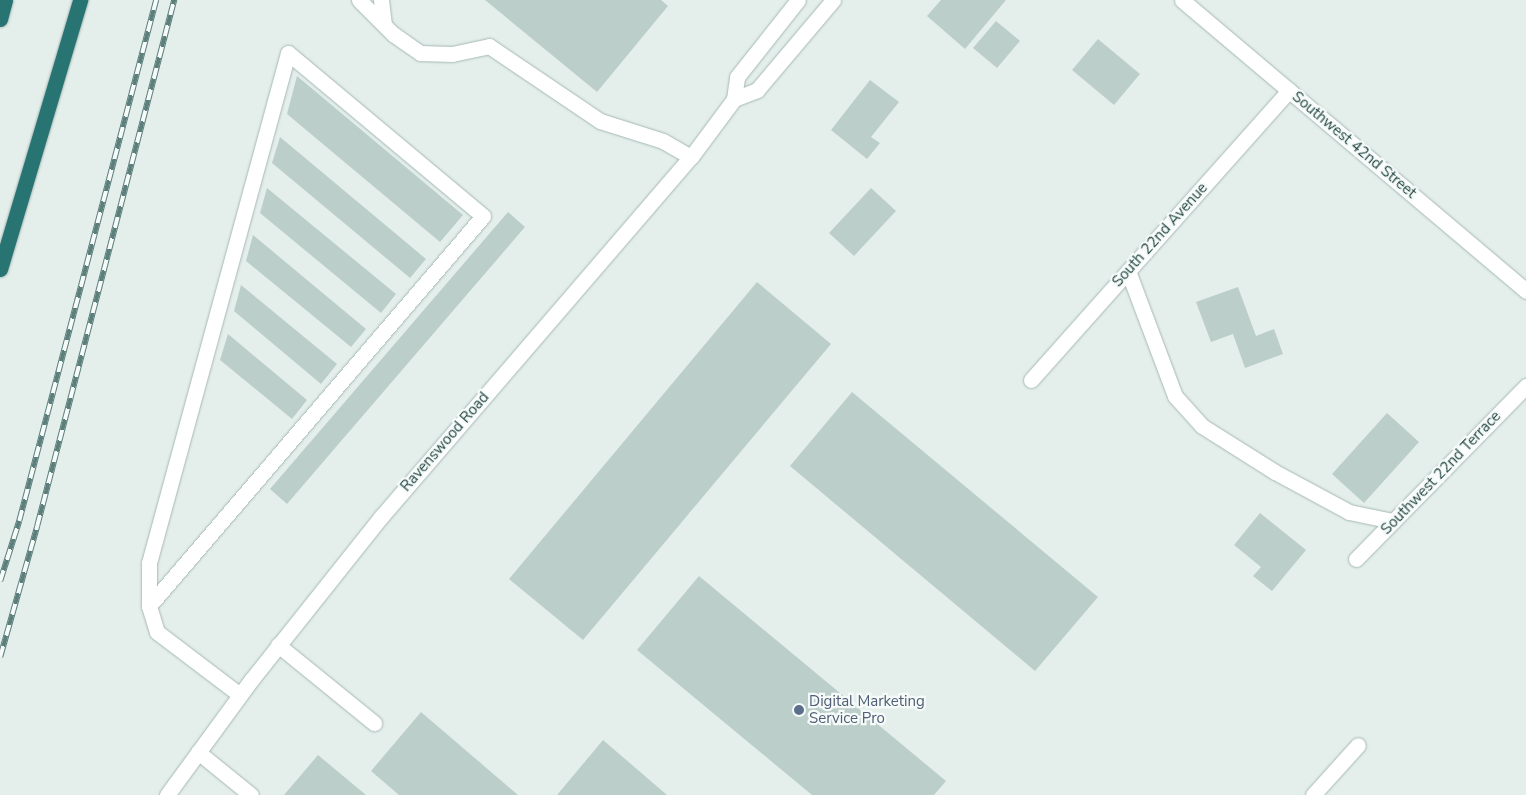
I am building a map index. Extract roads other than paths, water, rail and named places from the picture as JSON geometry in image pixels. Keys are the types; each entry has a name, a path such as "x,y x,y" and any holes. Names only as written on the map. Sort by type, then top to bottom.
{"highway":[{"path":"0,19 6,0"},
{"path":"0,269 80,0"}],"street":[{"path":"359,0 384,24 420,53 452,54 489,46 600,121 663,140 691,157"},
{"path":"381,0 384,24"},
{"name":"Ravenswood Road","path":"167,795 278,645 381,517 691,157 734,99 737,78 798,0"},
{"path":"734,99 757,90 833,0"},
{"name":"Southwest 42nd Street","path":"1182,0 1526,291"},
{"path":"149,606 483,216 288,53 149,563 149,606 157,632 240,695"},
{"name":"South 22nd Avenue","path":"1031,380 1290,90"},
{"path":"1128,271 1175,396 1202,426 1275,472 1349,512 1393,521"},
{"name":"Southwest 22nd Terrace","path":"1356,559 1526,386"},
{"path":"278,645 374,723"},
{"path":"1313,795 1358,745"},
{"path":"198,752 251,795"}],"railway":[{"path":"0,581 19,521 156,0"},
{"path":"0,657 37,526 174,0"}],"place":[{"name":"Digital Marketing Service Pro","path":"799,710"}]}
